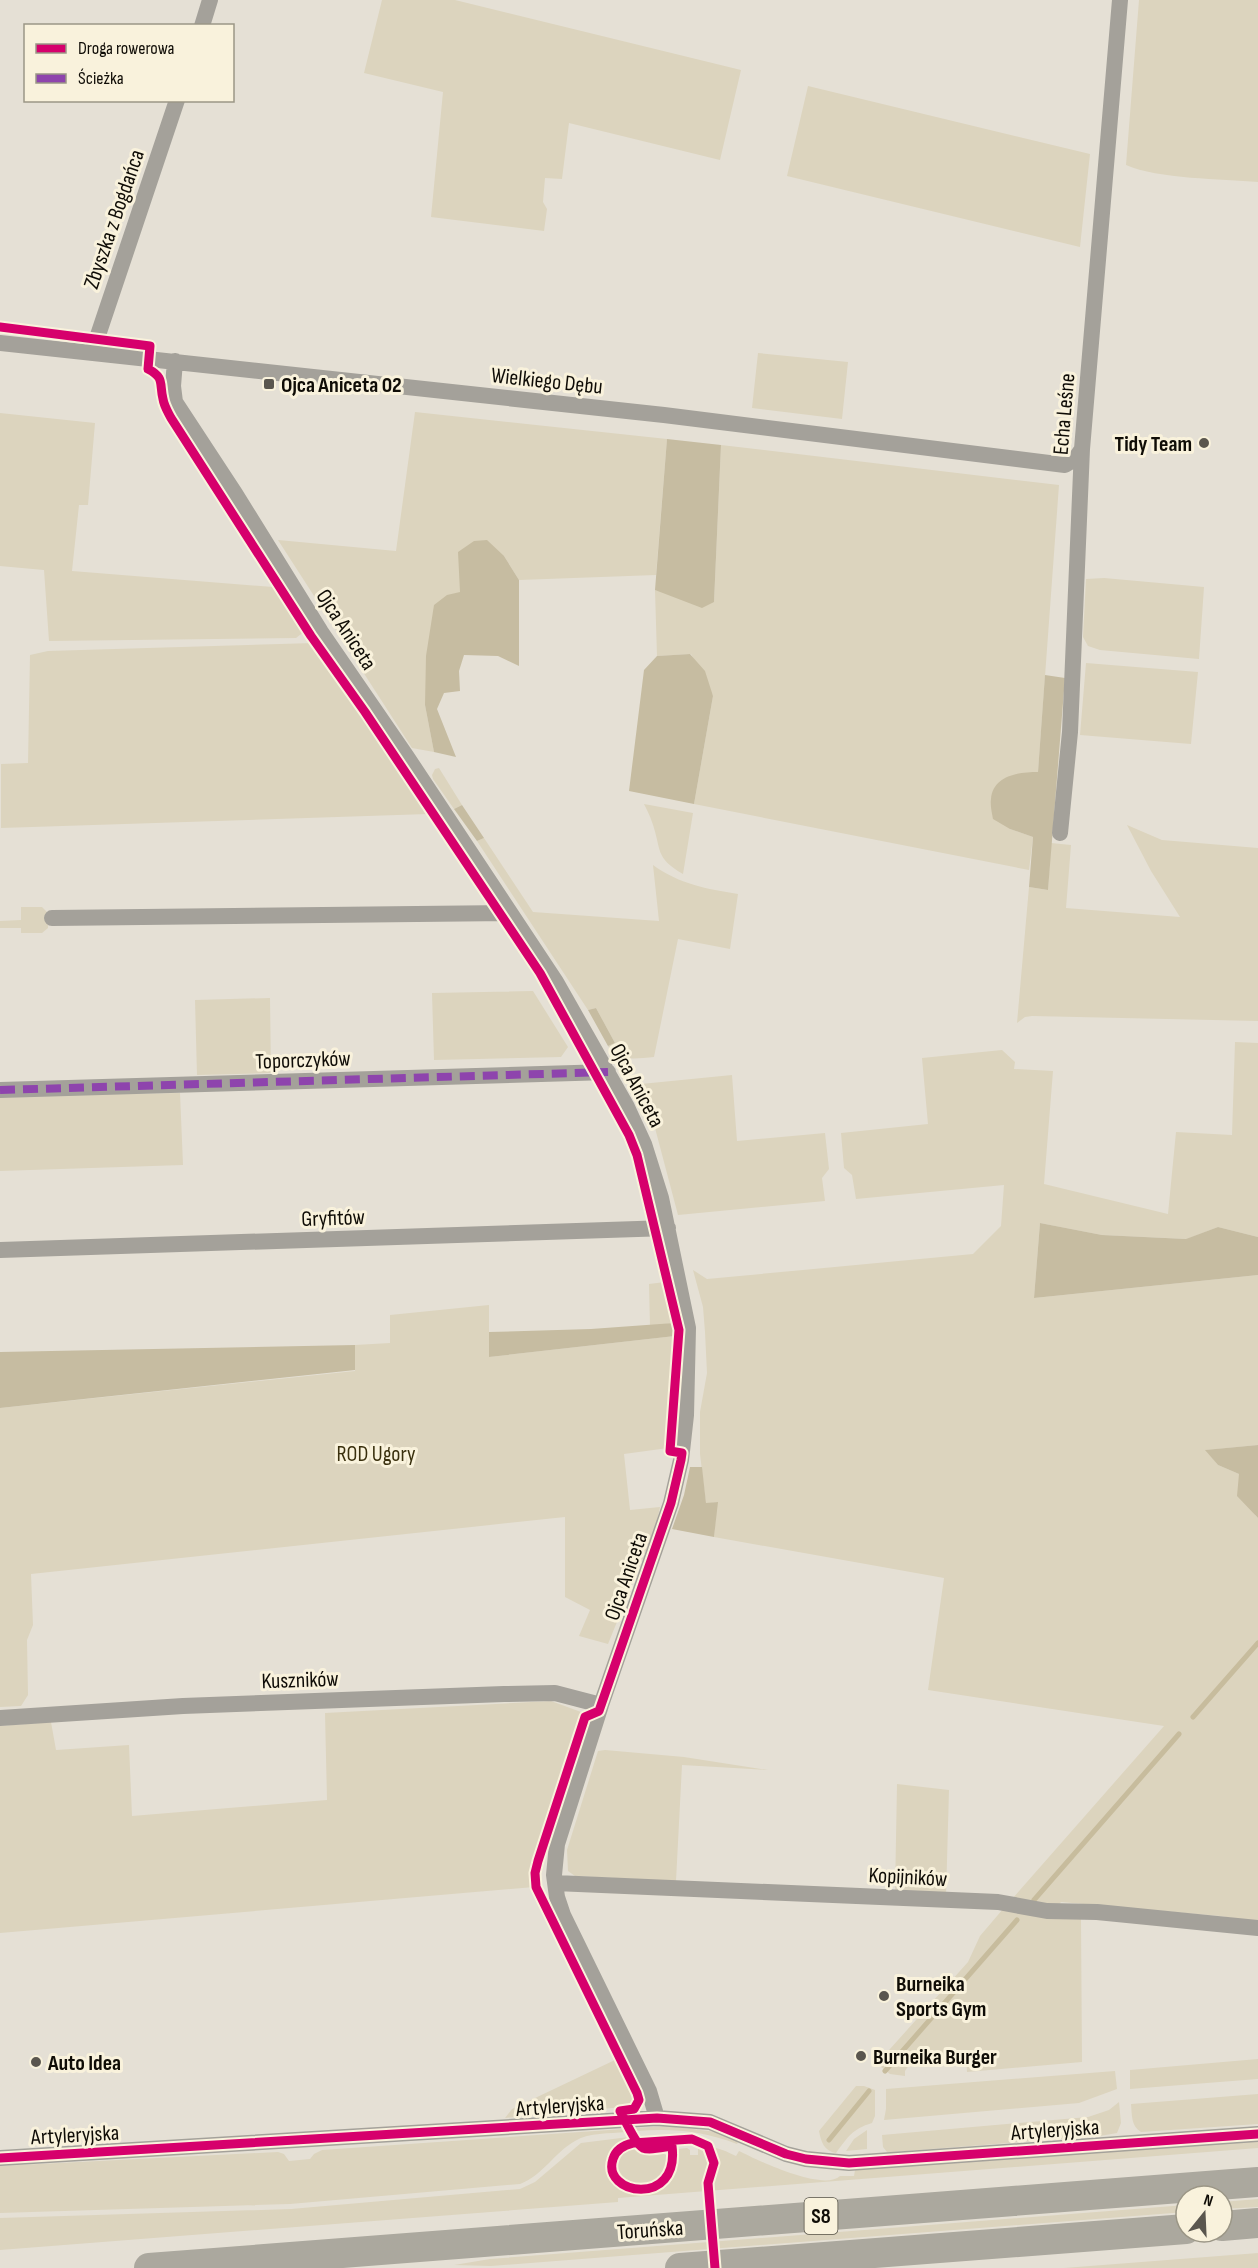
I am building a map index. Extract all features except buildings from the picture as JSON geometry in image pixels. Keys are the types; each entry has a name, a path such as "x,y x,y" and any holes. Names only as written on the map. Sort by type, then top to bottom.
{"highway":[{"name":"Toruńska","path":"149,2268 1258,2182"},
{"path":"1234,2225 1258,2223"},
{"name":"Toruńska","path":"680,2268 1174,2230"}],"street":[{"path":"203,24 210,0"},
{"name":"Echa Leśne","path":"1060,833 1070,732 1082,449 1120,0"},
{"name":"Zbyszka z Bogdańca","path":"92,352 176,102"},
{"name":"Wielkiego Dębu","path":"0,343 664,416 1065,465 1075,459 1082,449"},
{"name":"Ojca Aniceta","path":"175,361 173,386 175,402 321,632 556,982 608,1072 644,1144 668,1228 688,1328 687,1415 681,1460 671,1503 601,1705 557,1844 554,1867 557,1897 567,1924 649,2091 657,2118"},
{"path":"52,918 509,913"},
{"name":"Toporczyków","path":"0,1090 608,1072"},
{"name":"Gryfitów","path":"0,1250 668,1228"},
{"name":"Kuszników","path":"0,1718 183,1706 504,1694 555,1693 601,1705"},
{"name":"Kopijników","path":"555,1883 998,1902 1039,1910 1096,1912 1258,1928"},
{"name":"Artyleryjska","path":"0,2158 657,2118 710,2122 786,2154 807,2159 849,2163 1258,2134"}],"green space":[{"path":"382,0 455,0 741,70 720,160 569,123 562,179 545,178 543,202 547,209 544,231 431,217 443,92 364,73"},
{"path":"1139,0 1258,0 1258,182 1172,176 1139,170 1126,165"},
{"path":"808,86 1090,154 1080,247 787,176"},
{"path":"758,353 848,362 842,419 752,408"},
{"path":"415,412 667,439 656,575 519,580 504,556 460,592 425,705 434,752 412,748 278,540 396,551"},
{"path":"0,413 95,423 88,505 79,505 72,571 273,587 305,631 296,638 49,641 44,570 0,566"},
{"path":"721,445 1059,485 1038,772 1010,829 1033,837 1029,870 694,804 713,696 691,654 657,656 655,590 714,602"},
{"path":"1104,578 1204,587 1199,659 1100,650 1088,646 1083,637 1086,579"},
{"path":"314,643 428,814 1,828 1,764 28,763 30,655 48,651"},
{"path":"1086,663 1198,672 1191,744 1080,735"},
{"path":"439,768 462,805 454,809 433,779 435,769"},
{"path":"644,804 693,813 683,874 667,863 660,852"},
{"path":"1127,825 1162,840 1258,848 1258,1021 1032,1016 1025,1017 1017,1023 1029,887 1048,890 1051,843 1071,845 1066,908 1180,917 1151,871"},
{"path":"484,838 533,912 659,921 653,865 683,881 704,888 738,894 730,949 678,939 654,1057 622,1057 608,1046 615,1043 596,1008 588,1010 477,841"},
{"path":"21,907 42,907 48,913 48,928 42,933 21,933 21,928 0,928 0,921 21,920"},
{"path":"533,991 568,1047 561,1057 434,1060 432,993"},
{"path":"270,998 271,1073 197,1075 195,1000"},
{"path":"1235,1042 1258,1043 1258,1237 1218,1227 1187,1239 1102,1235 1040,1223 1034,1298 1258,1275 1258,1445 1206,1450 1218,1465 1239,1474 1258,1518 1258,1922 1220,1916 1061,1902 1057,1907 1012,1899 1164,1726 928,1690 944,1578 714,1537 717,1502 706,1504 700,1454 700,1412 707,1373 703,1307 693,1270 707,1279 973,1254 1001,1226 1004,1185 856,1199 852,1175 844,1168 841,1133 928,1124 922,1058 1002,1050 1015,1062 1014,1069 1053,1071 1044,1184 1168,1214 1176,1132 1232,1135"},
{"path":"732,1075 737,1141 825,1133 829,1169 822,1178 825,1201 678,1215 655,1128 634,1097 641,1084"},
{"path":"180,1093 183,1165 0,1171 0,1096"},
{"path":"665,1282 674,1323 650,1326 649,1284"},
{"name":"ROD Ugory","path":"489,1305 489,1357 675,1336 668,1448 624,1454 630,1510 660,1507 656,1526 608,1644 579,1636 590,1610 565,1597 565,1517 31,1574 33,1625 27,1640 28,1695 21,1706 0,1707 0,1408 355,1371 355,1345 390,1343 390,1315"},
{"path":"551,1701 581,1712 582,1723 536,1849 532,1869 534,1887 0,1933 0,1726 51,1722 56,1750 129,1745 132,1816 327,1800 325,1713"},
{"path":"598,1751 684,1757 768,1770 682,1765 676,1881 575,1876 568,1871 567,1850"},
{"path":"897,1784 949,1790 946,1896 895,1893"},
{"path":"1003,1909 1081,1919 1082,2062 967,2072 966,2055 914,2058 905,2071 905,2076 890,2074 881,2067 881,2059 968,1962 980,1936"},
{"path":"617,2059 636,2095 634,2106 505,2118 512,2109"},
{"path":"1258,2059 1258,2079 1130,2089 1130,2070"},
{"path":"1115,2071 1117,2089 1079,2103 884,2120 886,2089"},
{"path":"856,2086 875,2090 875,2116 872,2123 855,2131 836,2153 832,2152 824,2145 819,2131"},
{"path":"1258,2094 1258,2124 1141,2132 1135,2127 1133,2120 1131,2104"},
{"path":"1119,2102 1121,2123 1117,2133 893,2152 887,2152 883,2147 882,2135 1088,2117 1109,2110"},
{"path":"667,2126 717,2132 739,2140 737,2144 700,2133 675,2130 637,2131 635,2128"},
{"path":"624,2129 626,2132 593,2135 575,2141 535,2175 520,2184 290,2204 0,2213 0,2166 278,2152 284,2154 289,2161 310,2159 322,2150"},
{"path":"867,2130 867,2149 846,2151 854,2139"},
{"path":"676,2135 709,2139 645,2145 640,2136"},
{"path":"629,2137 635,2148 641,2152 658,2151 668,2156 667,2169 663,2176 651,2183 652,2191 662,2188 672,2180 678,2149 687,2148 690,2150 690,2155 698,2155 698,2149 703,2147 717,2148 736,2156 739,2151 790,2173 820,2180 832,2180 840,2176 854,2176 855,2170 1258,2140 1258,2148 618,2198 618,2202 0,2250 0,2218 291,2209 520,2189 535,2182 581,2143"},
{"path":"1258,2199 1258,2207 1234,2208 1234,2201"},
{"path":"1174,2206 1174,2213 491,2266 454,2265 490,2259"},
{"path":"1258,2253 1258,2268 1064,2268"}],"shaded area":[{"path":"667,439 721,445 714,602 702,608 655,590"},
{"path":"487,540 504,556 519,580 519,666 498,656 464,655 459,671 460,691 444,693 437,709 456,757 434,752 425,705 426,656 434,605 447,595 460,592 458,552 474,541"},
{"path":"690,654 705,671 713,696 694,804 629,791 644,670 657,656"},
{"path":"1045,675 1065,678 1048,890 1029,887 1033,837 1010,829 993,819 991,804 993,791 1002,780 1015,774 1038,772"},
{"path":"462,805 484,838 477,841 454,809"},
{"path":"596,1008 615,1043 608,1046 588,1010"},
{"path":"1040,1223 1102,1235 1186,1239 1218,1227 1258,1237 1258,1275 1034,1298"},
{"path":"674,1323 675,1336 489,1357 489,1332 591,1329"},
{"path":"355,1345 355,1370 0,1408 0,1352"},
{"path":"1258,1445 1258,1518 1237,1496 1239,1474 1218,1465 1205,1450"},
{"path":"690,1467 702,1467 706,1503 718,1502 714,1537 672,1529 684,1495"}],"waterway":[{"path":"1193,1717 1258,1643"},
{"path":"1034,1900 1179,1734"},
{"path":"885,2071 1017,1920"},
{"path":"829,2140 869,2091"}],"marked path":[{"path":"0,1090 608,1072"}],"cycle path":[{"path":"0,327 150,346 148,369 159,378 164,404 171,418 311,636 365,712 540,973 629,1135 637,1155 679,1330 670,1451 682,1453 671,1503 599,1711 585,1717 535,1873 536,1887 637,2093 639,2100 634,2109 620,2111 634,2137 637,2142 640,2146 646,2149 672,2146 671,2166 664,2179 654,2187 641,2189 629,2187 618,2181 612,2171 616,2153 633,2143 692,2139 708,2146 714,2163 708,2183 715,2268"},
{"path":"0,2158 657,2118 710,2122 786,2154 806,2159 849,2163 1258,2134"}],"place":[{"name":"Ojca Aniceta 02","path":"269,384"},
{"name":"Tidy Team","path":"1204,443"},
{"name":"Burneika Sports Gym","path":"884,1996"},
{"name":"Burneika Burger","path":"861,2056"},
{"name":"Auto Idea","path":"36,2062"}]}
